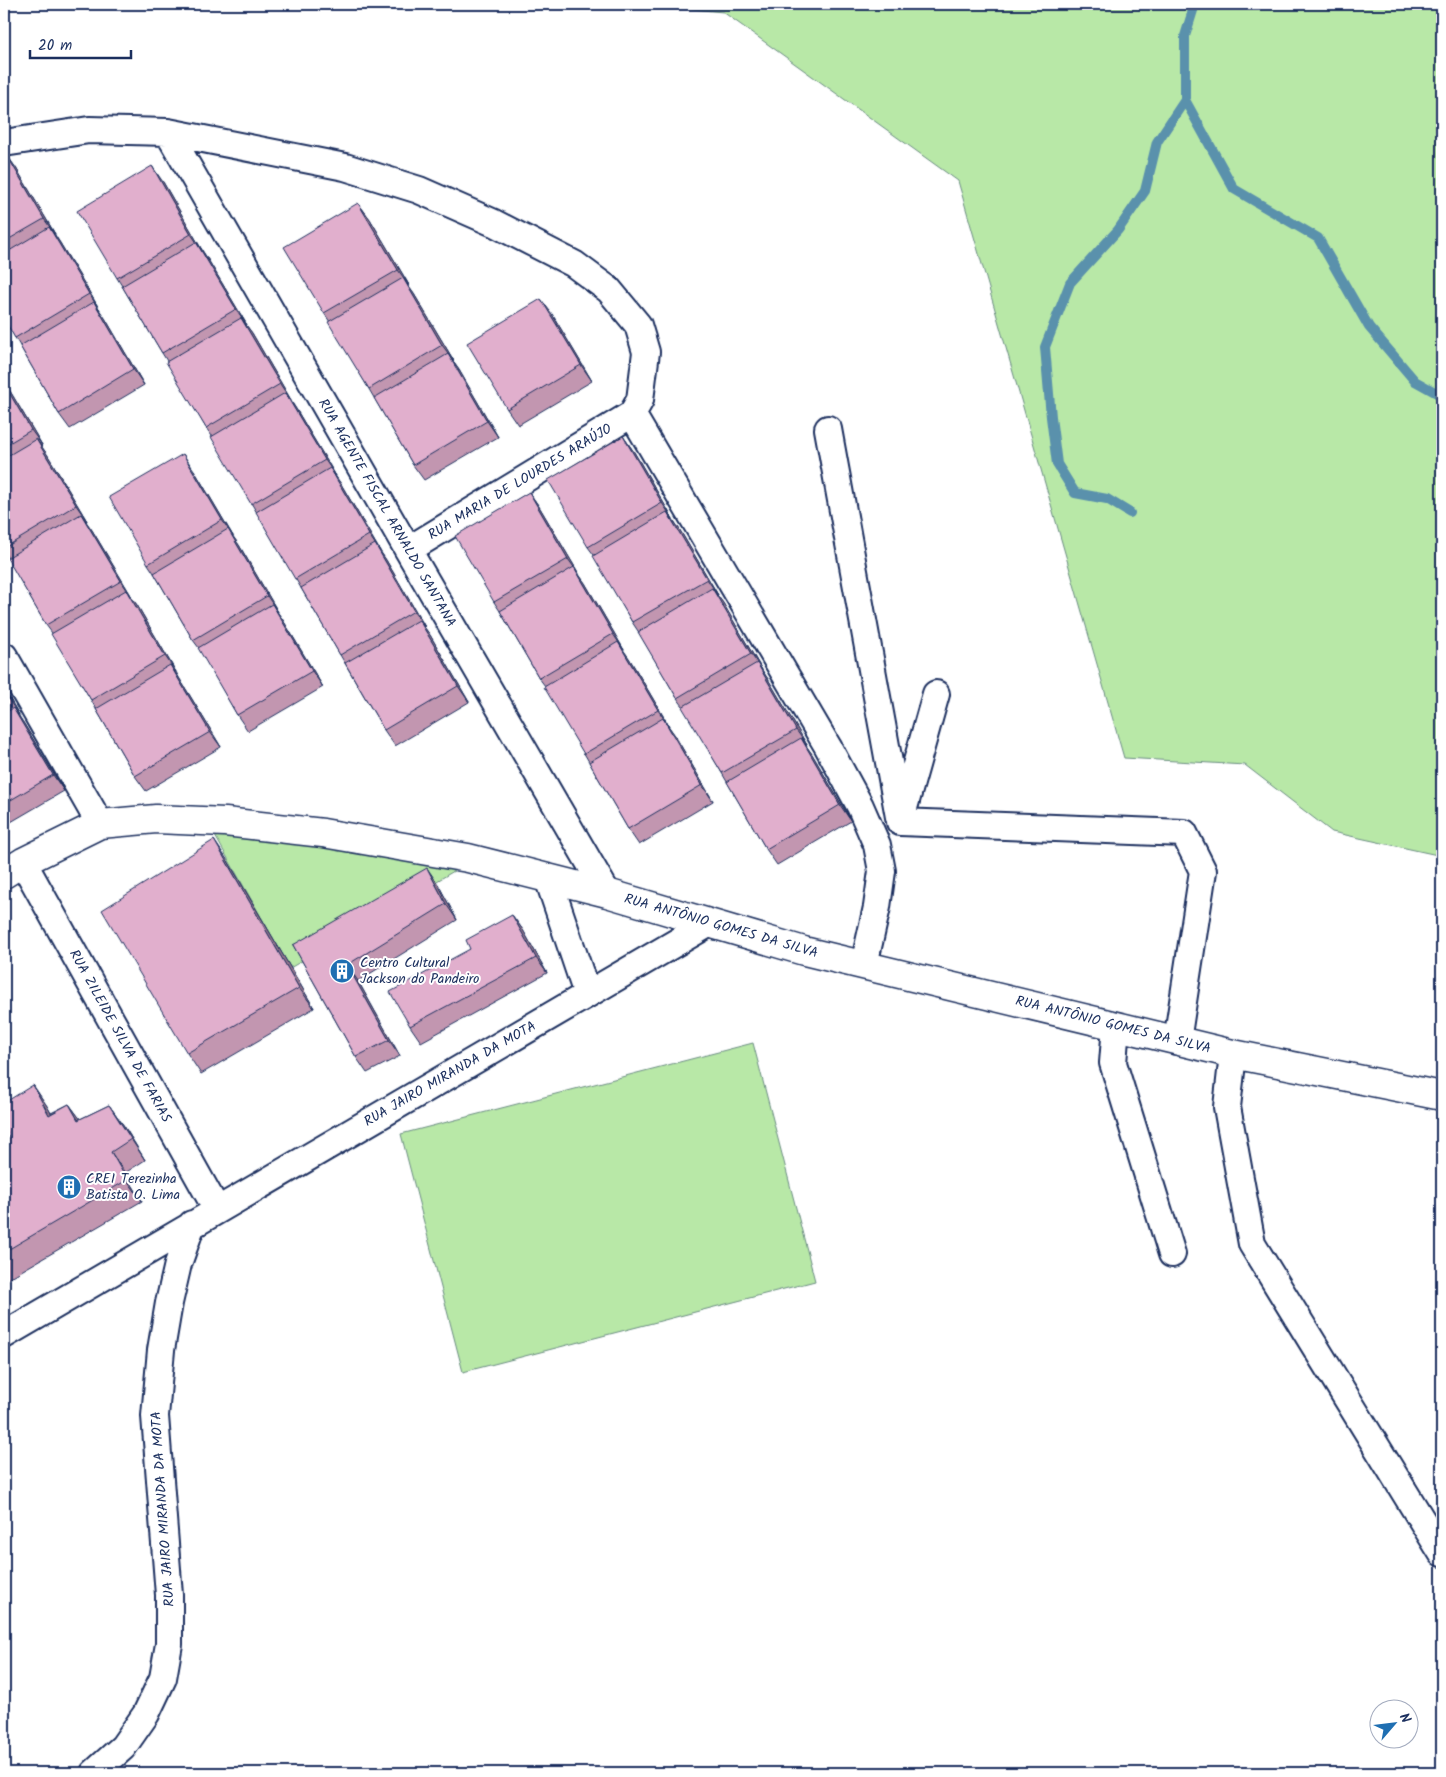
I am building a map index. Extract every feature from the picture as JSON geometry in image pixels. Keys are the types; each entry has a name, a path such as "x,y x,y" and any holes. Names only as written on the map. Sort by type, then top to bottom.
{"street":[{"path":"4,143 89,130 168,132 345,167 419,190 494,223 574,264 609,290 638,325 646,352 640,400 632,414 828,747 860,806 877,845 882,871 878,907 864,965"},
{"name":"RUA AGENTE FISCAL ARNALDO SANTANA","path":"168,132 607,893"},
{"name":"RUA MARIA DE LOURDES ARAÚJO","path":"408,550 632,414"},
{"path":"828,429 900,822"},
{"path":"4,656 100,824"},
{"path":"877,845 896,839 936,694"},
{"name":"RUA ANTÔNIO GOMES DA SILVA","path":"13,868 100,824 156,819 206,821 324,833 468,858 607,893 804,951 1233,1054 1442,1096"},
{"path":"900,822 1184,833 1203,871 1177,1040"},
{"name":"RUA ZILEIDE SILVA DE FARIAS","path":"13,868 217,1210"},
{"path":"548,878 587,994"},
{"name":"RUA JAIRO MIRANDA DA MOTA","path":"4,1335 708,924"},
{"path":"1116,1026 1114,1063 1172,1254"},
{"path":"1233,1054 1228,1106 1252,1244 1442,1553"},
{"name":"RUA JAIRO MIRANDA DA MOTA","path":"94,1773 122,1747 146,1714 163,1678 169,1644 169,1595 155,1416 161,1350 169,1304 178,1264 192,1224"}],"green space":[{"path":"639,4 1442,4 1442,856 1332,832 1245,765 1124,758 958,181 723,12"},
{"path":"210,827 464,865 290,968"},
{"path":"753,1043 815,1281 463,1372 401,1134"}],"building":[{"path":"4,152 44,219 4,242"},
{"path":"152,166 191,234 117,278 77,211"},
{"path":"358,203 398,270 324,313 284,247"},
{"path":"49,227 89,294 15,338 4,319 4,254"},
{"path":"196,242 236,309 162,353 122,286"},
{"path":"403,278 442,345 369,389 328,322"},
{"path":"541,299 581,365 507,409 467,343"},
{"path":"94,302 133,369 59,414 20,346"},
{"path":"241,318 280,384 206,428 166,362"},
{"path":"448,354 487,421 413,465 374,398"},
{"path":"4,384 31,430 4,446"},
{"path":"285,393 325,460 251,504 211,437"},
{"path":"623,436 662,503 588,547 548,480"},
{"path":"36,439 76,505 4,548 4,458"},
{"path":"183,454 222,520 148,564 109,497"},
{"path":"330,468 369,535 295,579 256,512"},
{"path":"529,492 568,559 494,602 455,536"},
{"path":"667,512 707,579 632,622 593,556"},
{"path":"81,514 121,581 46,625 7,558"},
{"path":"228,529 267,596 193,640 154,573"},
{"path":"375,544 414,611 340,655 301,588"},
{"path":"574,567 613,634 539,678 500,611"},
{"path":"712,588 751,654 677,698 638,632"},
{"path":"126,590 165,656 91,700 51,634"},
{"path":"272,604 312,671 237,715 198,648"},
{"path":"419,620 458,686 384,730 345,663"},
{"path":"618,642 658,710 584,754 544,687"},
{"path":"757,663 796,730 722,773 682,707"},
{"path":"170,665 210,732 135,776 96,709"},
{"path":"4,692 8,699 4,702"},
{"path":"13,708 53,775 4,804 4,714"},
{"path":"663,718 702,785 628,829 589,762"},
{"path":"801,738 840,805 766,849 727,782"},
{"path":"214,840 299,988 187,1053 102,910"},
{"name":"Centro Cultural Jackson do Pandeiro","path":"427,868 446,904 347,965 389,1040 356,1057 293,945"},
{"path":"512,915 536,958 410,1026 390,992 470,949 466,940"},
{"name":"CREI Terezinha Batista O. Lima","path":"33,1085 49,1115 69,1104 78,1120 109,1105 131,1139 111,1152 127,1180 4,1252 4,1140 9,1137 4,1126 4,1103"}],"waterway":[{"path":"1195,4 1185,36 1185,100 1234,189 1318,238 1369,327 1415,381 1442,396"},
{"path":"1130,513 1107,499 1075,493 1057,464 1045,347 1070,283 1118,230 1145,191 1157,142 1185,100"}],"place":[{"name":"Centro Cultural Jackson do Pandeiro","path":"342,971"},
{"name":"CREI Terezinha Batista O. Lima","path":"69,1187"}]}
